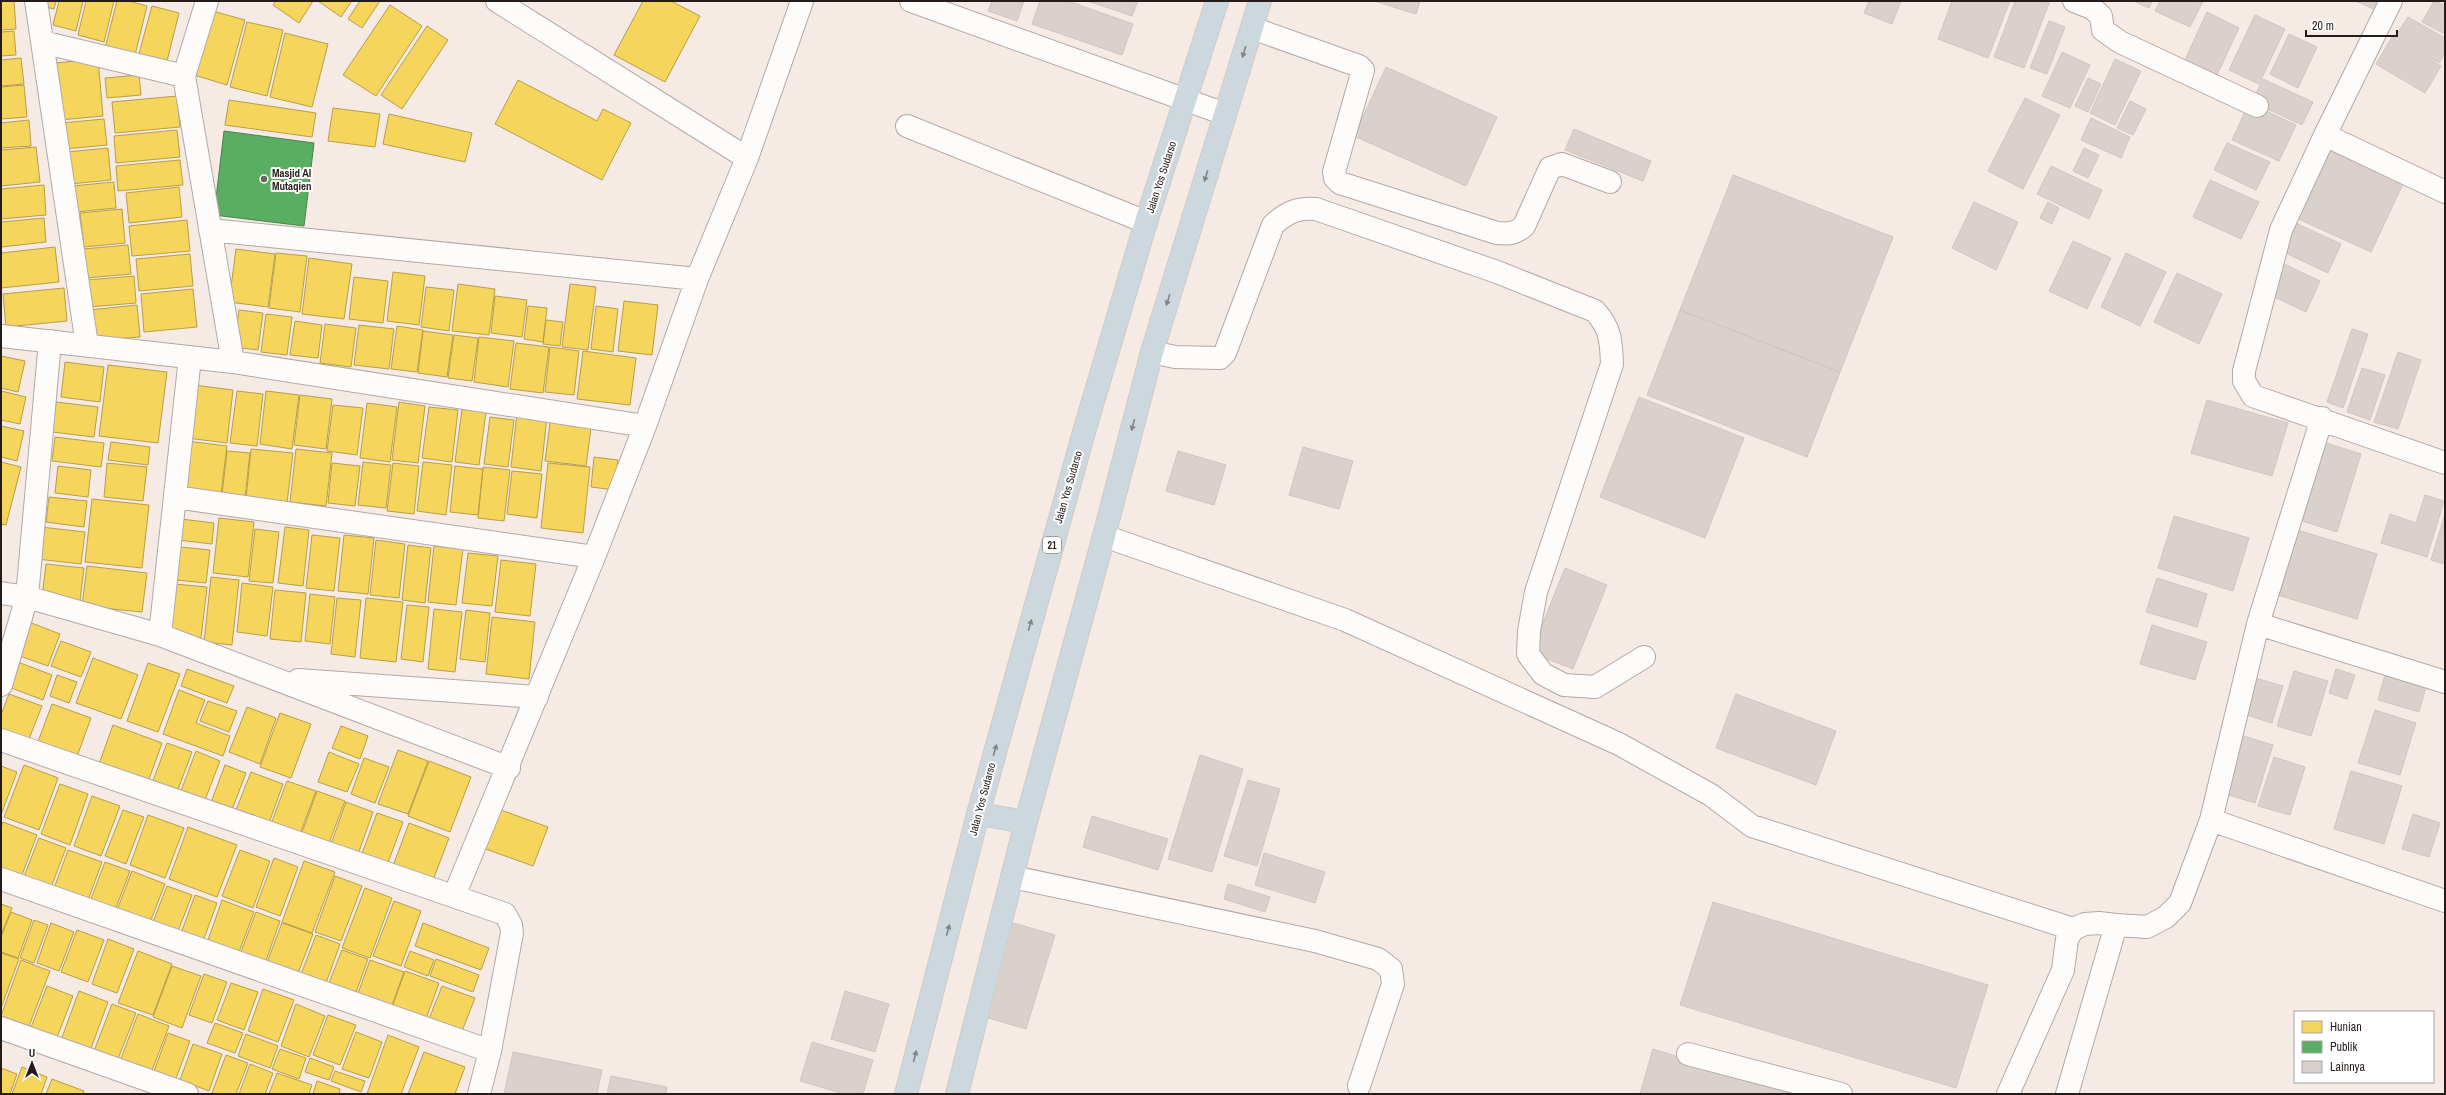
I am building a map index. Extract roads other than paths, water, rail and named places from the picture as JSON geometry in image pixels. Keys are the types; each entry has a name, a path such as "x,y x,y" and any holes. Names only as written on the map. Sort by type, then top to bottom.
{"highway":[{"name":"Jalan Yos Sudarso","path":"906,1094 978,814 1084,432 1146,222 1217,1"},
{"path":"957,1094 1026,822 1104,536 1152,352 1260,1"},
{"path":"978,814 1026,822"}],"street":[{"path":"36,1 87,345"},
{"path":"207,1 184,76 233,362"},
{"path":"497,1 747,158"},
{"path":"454,896 509,768 645,426 696,279 747,158 802,1"},
{"path":"911,1 1225,114"},
{"path":"2074,1 2098,12 2103,21 2103,30 2120,42 2257,106"},
{"path":"2391,1 2325,135 2281,230 2244,371 2244,382 2253,396 2322,418 2445,463"},
{"path":"1252,28 1359,66 1362,70 1334,172 1335,178 1340,183 1497,233 1508,234 1518,231 1524,226 1550,168 1555,165 1562,164 1610,182"},
{"path":"42,42 184,76"},
{"path":"907,126 1146,222"},
{"path":"2325,135 2445,192"},
{"path":"1152,352 1175,357 1220,358 1225,353 1273,225 1287,213 1301,209 1316,209 1482,267 1594,311 1605,322 1611,339 1612,364 1536,592 1529,632 1528,654 1543,674 1564,685 1595,687 1644,657"},
{"path":"210,230 696,279"},
{"path":"1,336 233,362 645,426"},
{"path":"1,685 27,597 50,341"},
{"path":"160,634 190,357"},
{"path":"2008,1094 2063,970 2067,939 2073,929 2085,924 2099,923 2148,927 2166,917 2180,903 2211,820 2258,624 2322,418"},
{"path":"175,497 594,557"},
{"path":"1104,536 1345,620 1619,744 1711,795 1752,826 2073,929"},
{"path":"1,594 27,597 160,634 509,768"},
{"path":"2258,624 2445,682"},
{"path":"275,678 537,696"},
{"path":"1,740 505,914 511,925 512,933 490,1051 479,1094"},
{"path":"2211,820 2445,901"},
{"path":"1013,878 1315,941 1378,959 1391,969 1393,984 1360,1086"},
{"path":"1,879 490,1051"},
{"path":"2067,1094 2116,925"},
{"path":"1,1028 187,1094"},
{"path":"1688,1054 1841,1094"}],"place":[{"name":"Masjid Al Mutaqien","path":"264,179"}]}
